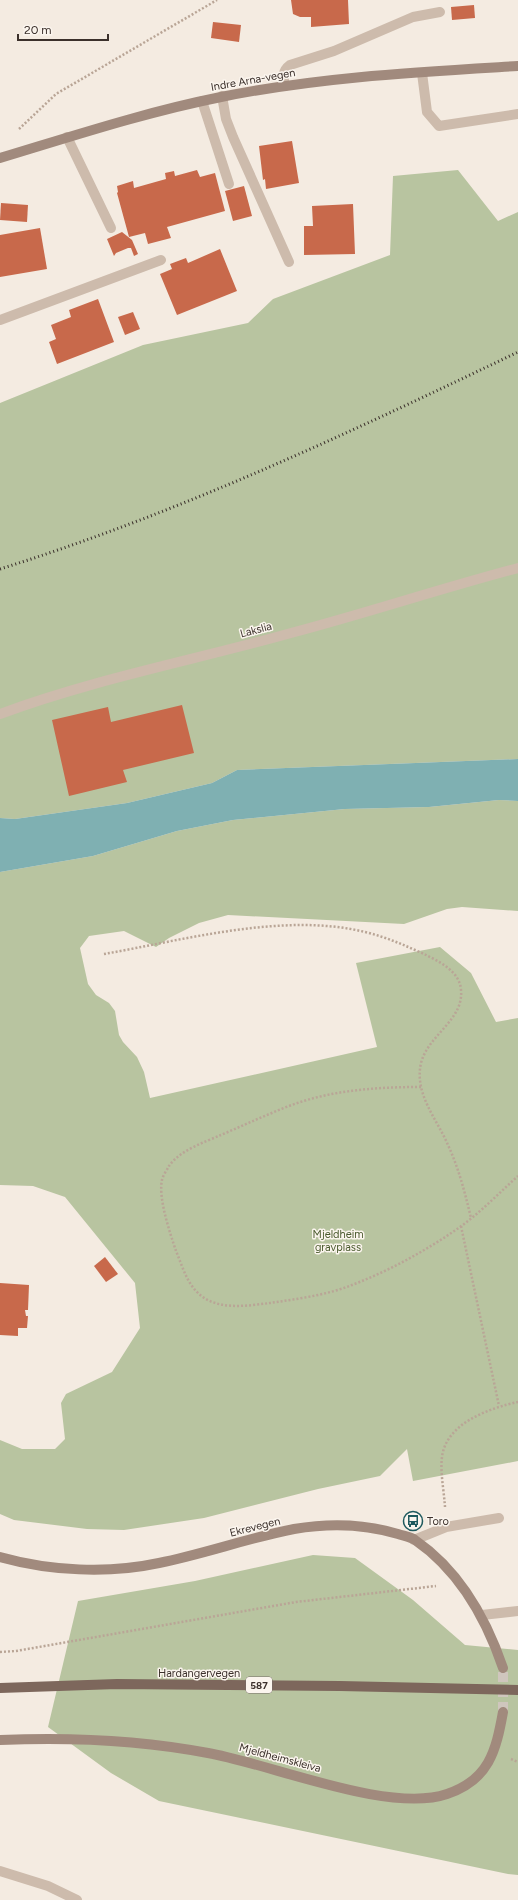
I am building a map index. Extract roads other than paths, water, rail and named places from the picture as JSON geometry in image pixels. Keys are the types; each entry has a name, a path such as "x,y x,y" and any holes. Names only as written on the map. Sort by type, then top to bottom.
{"main road":[{"name":"Indre Arna-vegen","path":"0,158 133,118 222,96 321,80 518,66"},
{"name":"Ekrevegen","path":"0,1557 16,1561 66,1568 116,1569 158,1564 294,1529 339,1525 379,1528 414,1540 442,1563 458,1581 482,1615 494,1640 503,1668"},
{"name":"Hardangervegen","path":"0,1688 125,1684 340,1686 518,1690"},
{"name":"Mjeldheimskleiva","path":"0,1740 39,1738 88,1740 182,1748 237,1759 342,1787 380,1795 408,1799 427,1798 447,1794 466,1786 480,1775 488,1766 494,1751 503,1712"}],"street":[{"path":"285,86 283,74 285,69 290,65 334,51 413,17 440,12"},
{"path":"422,72 428,112 439,126 518,114"},
{"path":"222,96 226,119 233,138 289,262"},
{"path":"202,101 229,184"},
{"path":"67,137 111,228"},
{"path":"0,320 161,260"},
{"name":"Lakslia","path":"0,714 108,681 292,633 518,568"},
{"path":"414,1540 446,1527 499,1518"},
{"path":"482,1615 518,1611"},
{"path":"0,1871 48,1886 77,1900"}],"water":[{"path":"518,759 518,801 499,800 429,807 345,809 233,820 177,831 93,856 0,872 0,818 15,819 127,803 212,783 237,770"}],"tunnel":[{"path":"503,1668 503,1712"}],"railway":[{"path":"0,569 133,523 263,470 518,352"}],"place":[{"name":"Toro","path":"413,1521"}],"park label":[{"name":"Mjeldheim gravplass","path":"338,1240"}]}
